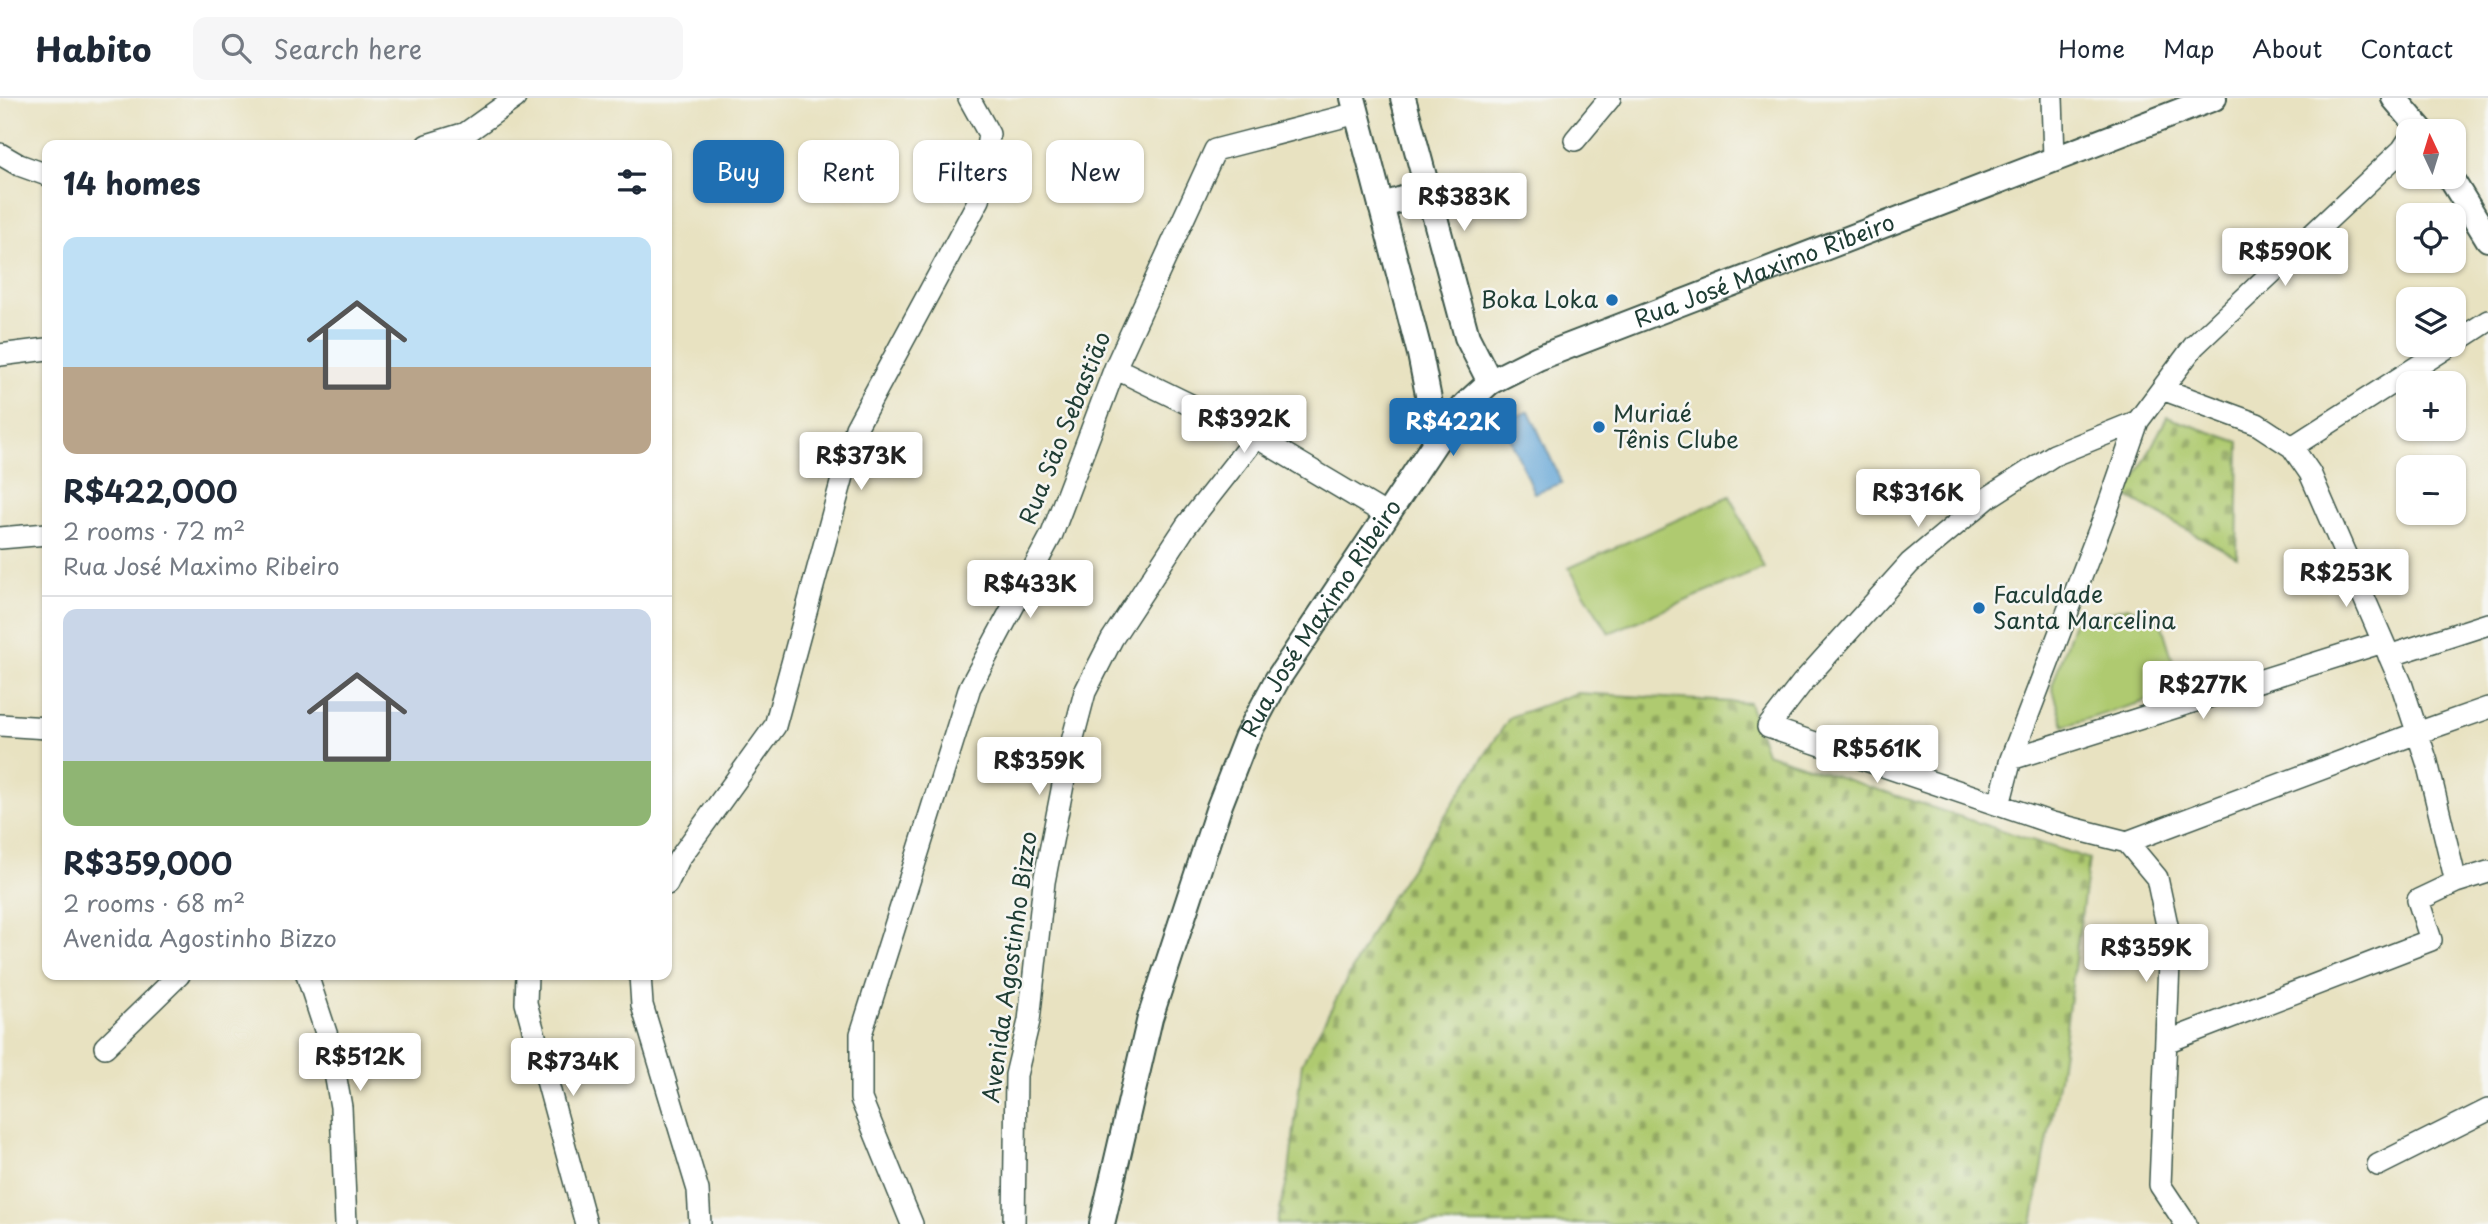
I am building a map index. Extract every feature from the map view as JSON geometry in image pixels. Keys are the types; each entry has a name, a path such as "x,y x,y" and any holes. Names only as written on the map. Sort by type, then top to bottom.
{"street":[{"path":"443,140 466,133 515,98"},
{"path":"672,874 679,859 775,726 856,428 979,200 989,134 969,98"},
{"path":"1403,98 1430,190 1467,337 1490,382"},
{"path":"1575,140 1610,98"},
{"path":"2052,98 2054,158"},
{"name":"Rua José Maximo Ribeiro","path":"1102,1224 1150,1018 1219,807 1245,738 1277,680 1437,440 1466,404 1490,382 1538,358 2214,98"},
{"path":"2394,98 2408,119"},
{"path":"2417,119 2419,98"},
{"path":"1355,105 1420,354 1437,440"},
{"name":"Rua São Sebastião","path":"912,1224 860,1099 860,1034 970,687 1052,534 1115,368 1215,150 1355,105"},
{"path":"0,154 42,173"},
{"path":"1999,805 2011,759 2108,507 2138,421 2194,346 2396,156"},
{"path":"2457,189 2488,239"},
{"path":"1381,206 1430,190"},
{"path":"2466,335 2488,321"},
{"path":"0,355 42,350"},
{"path":"2292,447 2432,357"},
{"path":"1115,368 1256,437 1387,515"},
{"path":"2162,389 2257,424 2292,447 2310,473 2401,683 2427,762 2456,882"},
{"path":"2138,421 2054,455 1989,497 1910,563 1802,683 1768,727 2052,823 2127,842 2488,708"},
{"name":"Avenida Agostinho Bizzo","path":"1014,1224 1016,1075 1029,1021 1044,881 1084,692 1112,639 1186,526 1256,437"},
{"path":"0,538 42,534"},
{"path":"2011,759 2386,649 2488,624"},
{"path":"0,725 42,728"},
{"path":"2127,842 2157,878 2170,939 2160,1185 2186,1224"},
{"path":"2166,1042 2431,940 2418,900 2456,882 2488,872"},
{"path":"105,1047 174,980"},
{"path":"309,980 330,1045 341,1107 346,1224"},
{"path":"527,980 526,1003 586,1224"},
{"path":"640,980 642,1005 698,1190 713,1224"},
{"path":"2378,1165 2488,1110"},
{"path":"698,1190 700,1224"}],"green space":[{"path":"2167,417 2239,442 2237,557 2126,496"},
{"path":"1730,496 1764,568 1609,633 1569,568"},
{"path":"2127,607 2161,622 2182,690 2064,726 2052,686 2074,622"},
{"path":"1577,693 1749,703 1766,753 2089,859 2059,1078 2032,1224 1277,1224 1289,1172 1302,1063 1387,904 1510,717"}],"water":[{"path":"1529,411 1562,483 1534,493 1503,422"}],"place":[{"name":"Boka Loka","path":"1612,300"},
{"name":"Muriaé Tênis Clube","path":"1599,427"},
{"name":"Faculdade Santa Marcelina","path":"1979,608"}]}
